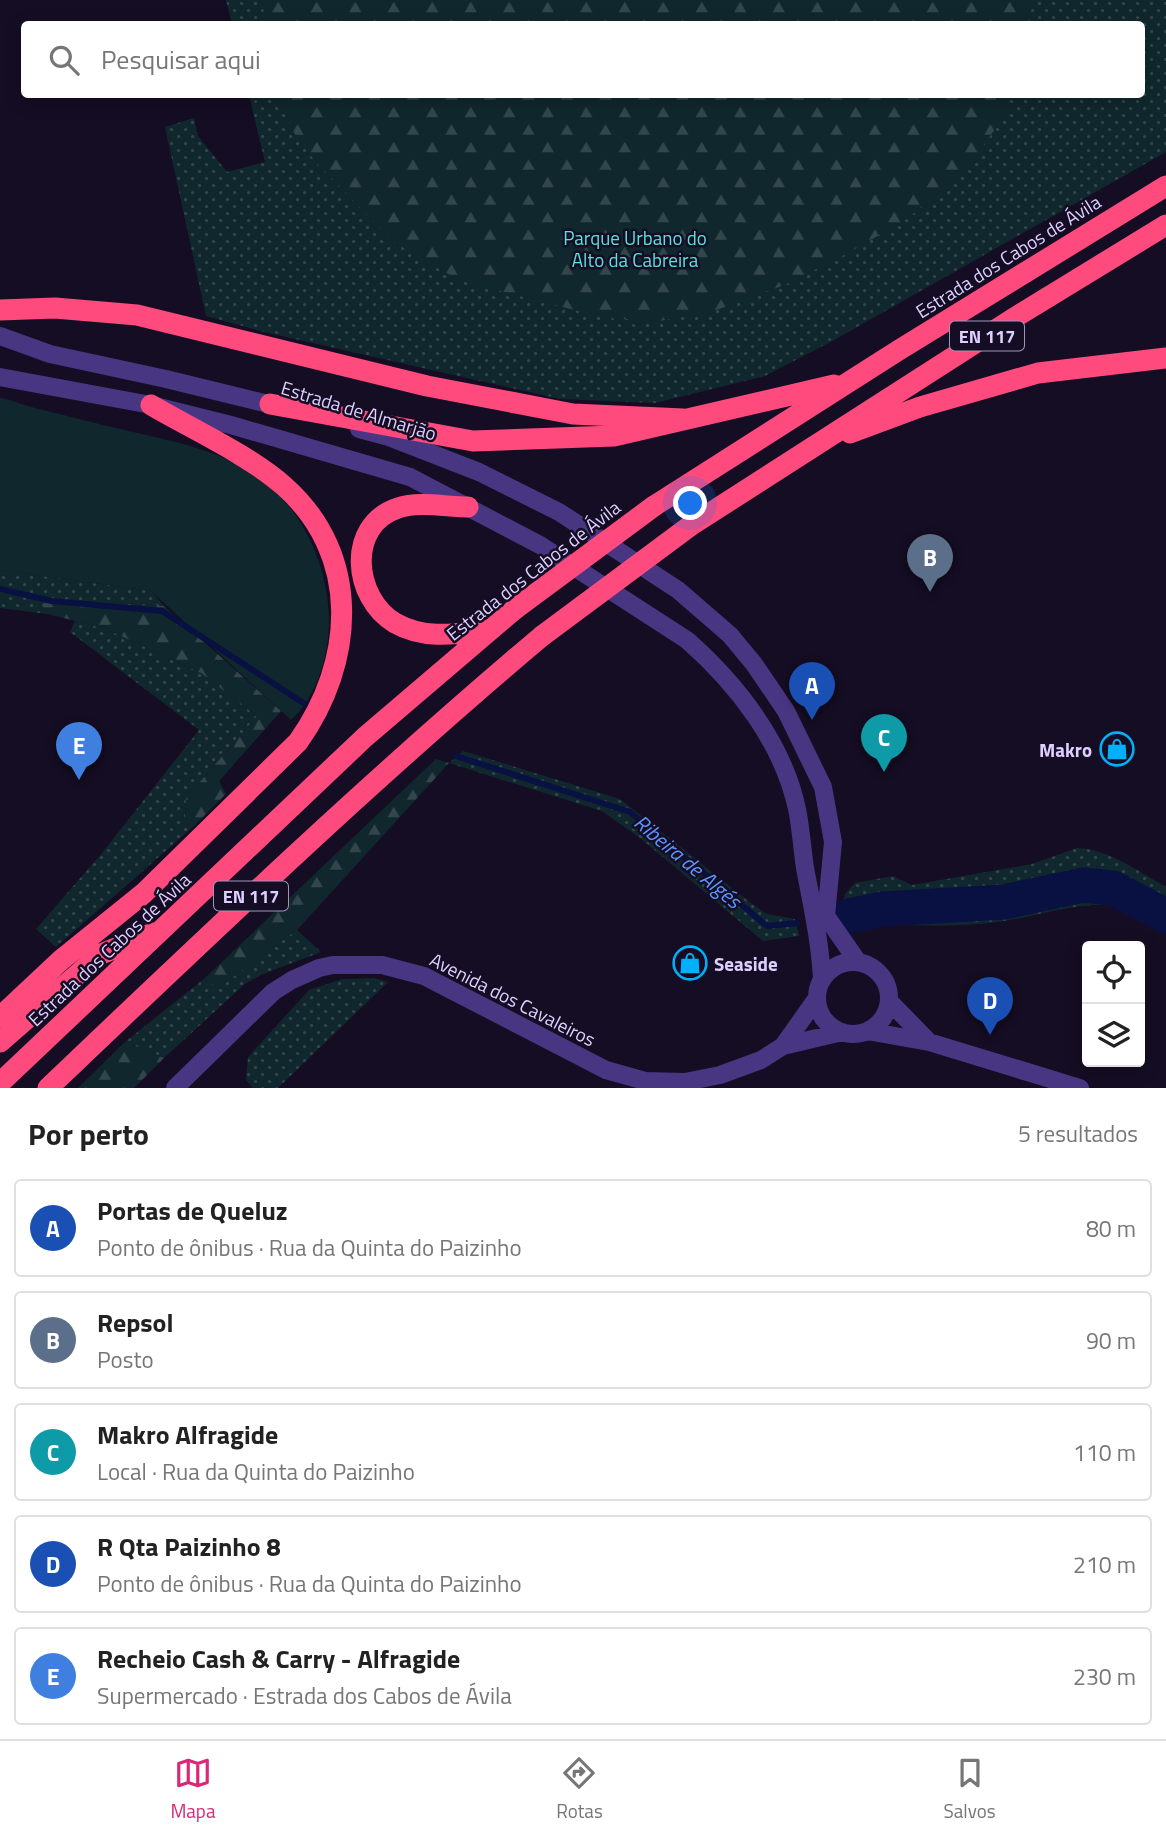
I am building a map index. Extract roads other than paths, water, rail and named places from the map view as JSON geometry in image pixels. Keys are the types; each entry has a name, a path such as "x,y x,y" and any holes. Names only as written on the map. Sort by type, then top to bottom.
{"highway":[{"name":"Estrada dos Cabos de Ávila","path":"0,1083 365,737 515,608 654,506 1166,186"},
{"name":"EN 117","path":"48,1088 330,821 457,707 542,636 690,526 1166,225"},
{"path":"0,310 55,308 137,315 427,386 573,414 682,419"},
{"path":"809,449 920,407 1038,373 1166,358"},
{"path":"271,404 474,442 614,436 849,382"},
{"path":"0,1017 61,960 144,894 298,742 317,714 336,663 341,630 340,590 335,565 311,516 283,485 264,470 152,405"},
{"path":"468,507 402,507 387,512 375,522 365,537 361,573 373,604 395,623 429,635 447,636 489,630"},
{"path":"0,1042 100,954 163,929"}],"street":[{"name":"Estrada de Almarjão","path":"0,336 50,354 271,404 389,437 479,472 559,512 678,590 722,628 750,659 786,711 809,754 823,787 833,842 826,916 858,962"},
{"path":"0,377 152,405 410,477 540,545 643,611 687,640 724,676 756,717 781,764 797,810 820,947 822,979 817,998 820,1013 829,1025 842,1032 855,1034 867,1031 929,1042 1080,1088"},
{"path":"822,979 831,969 844,963 858,962 871,966 881,975 889,1001 882,1019 867,1031"},
{"name":"Avenida dos Cavaleiros","path":"175,1088 273,992 292,980 333,965 382,965 424,976 606,1070 645,1081 685,1082 728,1073 761,1060 783,1045 817,998"},
{"path":"889,1001 929,1042"},
{"name":"Avenida dos Cavaleiros","path":"783,1045 842,1032"}],"waterway":[{"name":"Ribeira de Algés","path":"0,589 52,601 162,611 305,704"},
{"name":"Ribeira de Algés","path":"456,756 630,812 767,926 797,923"},
{"name":"Ribeira de Algés","path":"849,916 883,909 1004,902 1083,885 1113,888 1166,916"}],"place":[{"name":"Repsol","path":"930,592"},
{"name":"Portas de Queluz","path":"812,720"},
{"name":"Makro","path":"1117,749"},
{"name":"Makro Alfragide","path":"884,772"},
{"name":"Recheio Cash & Carry - Alfragide","path":"79,780"},
{"name":"Seaside","path":"690,963"},
{"name":"R Qta Paizinho 8","path":"990,1035"}],"park label":[{"name":"Parque Urbano do Alto da Cabreira","path":"635,248"}]}
